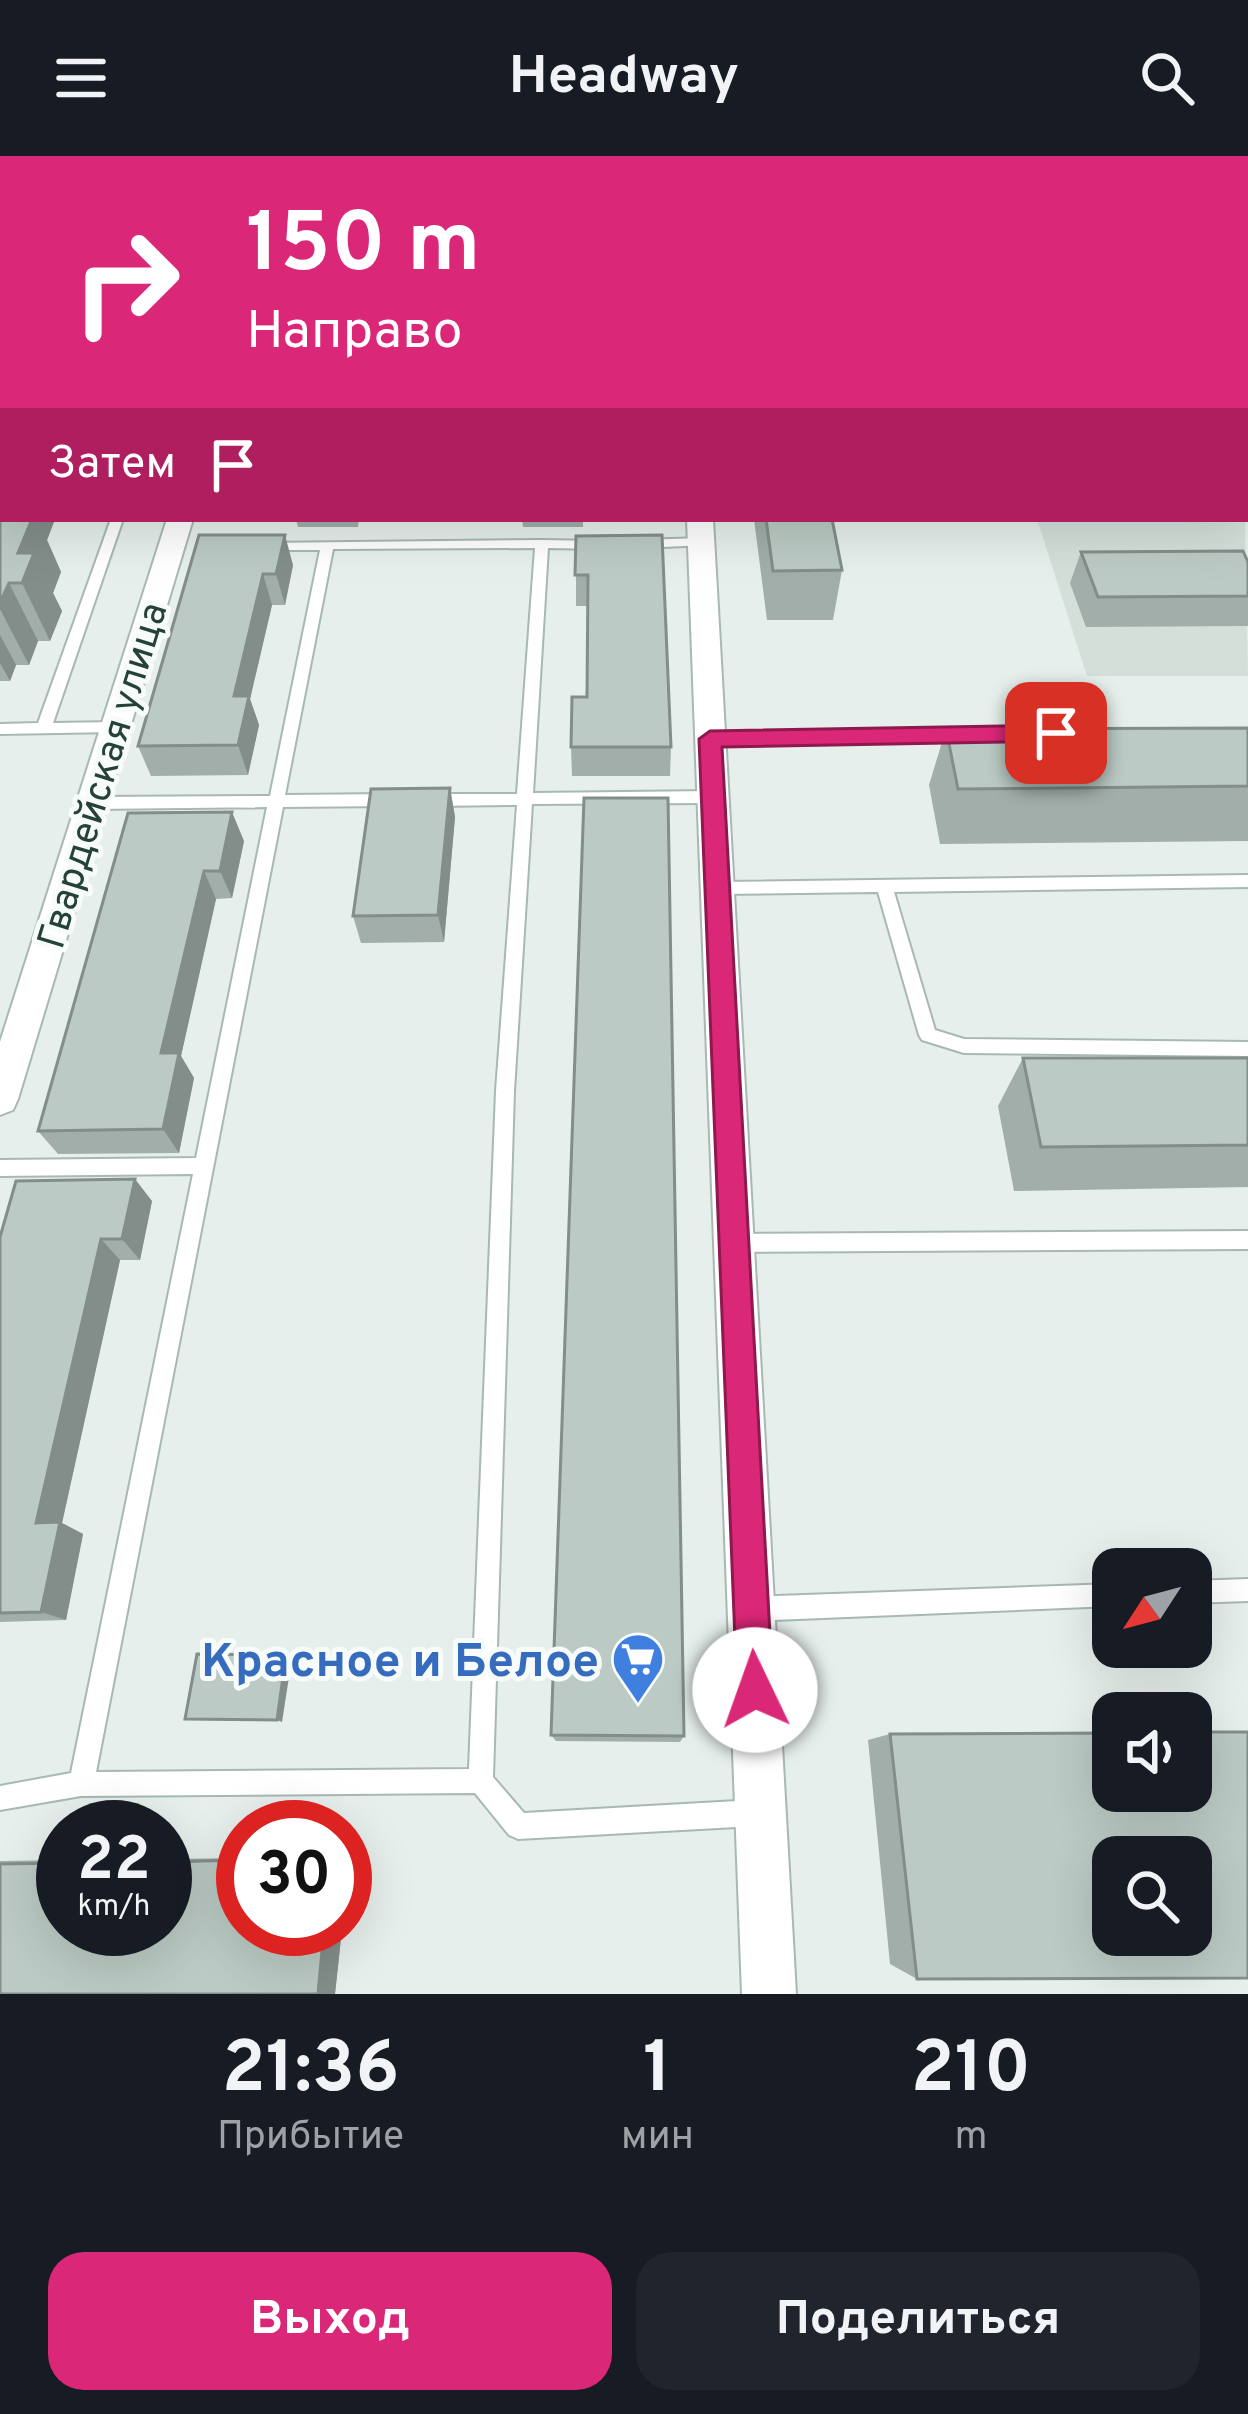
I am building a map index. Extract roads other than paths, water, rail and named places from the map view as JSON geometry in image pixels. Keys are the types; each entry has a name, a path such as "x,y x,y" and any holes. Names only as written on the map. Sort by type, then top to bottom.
{"street":[{"path":"701,531 769,1994"},
{"name":"Гвардейская улица","path":"0,1099 116,727 181,538"}],"lane":[{"path":"44,728 116,522"},
{"path":"258,546 542,544 701,531"},
{"path":"542,544 505,1090 481,1780 518,1826 760,1813"},
{"path":"81,1784 327,546"},
{"path":"0,729 116,727"},
{"path":"710,739 985,734"},
{"path":"92,803 713,797"},
{"path":"718,888 1248,881"},
{"path":"884,886 928,1035 964,1046 1248,1049"},
{"path":"0,1168 204,1166"},
{"path":"734,1243 1248,1240"},
{"path":"1212,1591 1248,1590"},
{"path":"751,1609 1092,1596"},
{"path":"0,1798 81,1784 481,1780"}],"place":[{"name":"Красное и Белое","path":"638,1705"}]}
